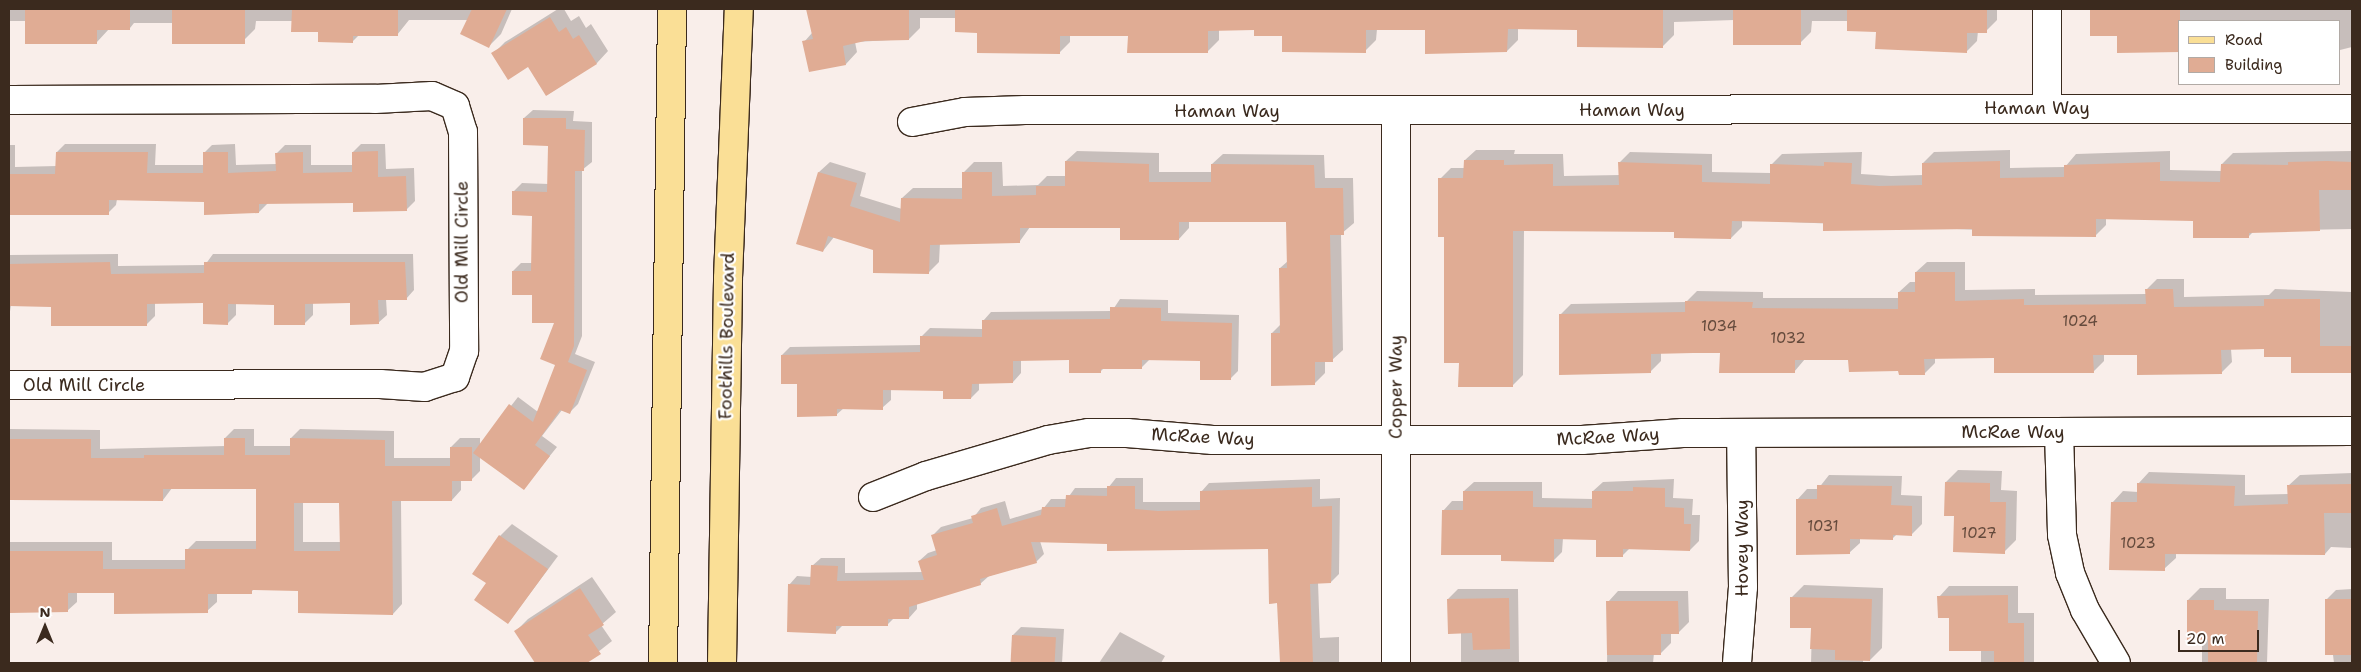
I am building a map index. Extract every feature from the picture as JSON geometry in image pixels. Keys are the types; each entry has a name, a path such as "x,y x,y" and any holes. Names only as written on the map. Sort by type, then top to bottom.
{"main road":[{"path":"664,663 672,9"},
{"path":"739,21 751,9"},
{"name":"Foothills Boulevard","path":"722,663 728,278 739,21"}],"street":[{"path":"2046,9 2047,108"},
{"name":"Old Mill Circle","path":"9,100 375,100 432,96 455,106 463,132 464,351 455,378 425,387 380,384 9,385"},
{"name":"Haman Way","path":"912,122 965,112 1025,110 2352,109"},
{"name":"Copper Way","path":"1396,111 1396,663"},
{"name":"McRae Way","path":"873,497 926,476 1048,440 1088,433 1127,432 1213,440 1582,440 1741,434 2352,431"},
{"path":"2059,432 2062,534 2070,573 2085,610 2116,663"},
{"name":"Hovey Way","path":"1737,663 1743,587 1741,434"}],"building":[{"path":"25,9 130,9 130,30 97,30 97,44 25,44"},
{"path":"172,9 245,9 245,44 172,44"},
{"path":"292,9 398,9 398,36 353,36 353,43 318,42 318,32 291,32"},
{"path":"472,9 507,9 489,48 460,34"},
{"path":"806,9 909,9 909,40 865,41 843,46 846,65 809,72 802,41 813,39"},
{"path":"955,9 1663,9 1663,48 1577,47 1577,30 1508,29 1507,52 1425,54 1425,30 1366,30 1366,53 1282,52 1282,36 1254,36 1254,30 1208,31 1208,53 1127,53 1128,36 1060,36 1060,54 977,53 977,33 955,32"},
{"path":"1733,9 1801,9 1801,45 1733,45"},
{"path":"1847,9 1987,9 1987,33 1967,33 1967,53 1875,49 1876,32 1847,31"},
{"path":"2090,9 2180,9 2178,52 2117,53 2117,36 2090,36"},
{"path":"550,17 559,32 566,27 573,39 579,35 597,64 546,96 528,67 508,80 491,53"},
{"path":"523,118 566,118 566,129 585,130 584,171 575,171 574,346 568,362 587,370 570,414 560,410 535,445 550,456 524,490 473,453 509,404 533,422 555,365 540,359 554,323 532,323 532,295 512,295 512,271 531,271 532,216 512,215 512,191 547,192 548,146 523,145"},
{"path":"378,151 378,177 406,176 407,211 353,212 353,203 259,204 259,213 204,215 204,202 109,200 109,215 9,215 9,174 55,174 56,152 148,152 147,173 203,173 203,152 228,152 228,173 276,171 275,153 303,152 303,173 352,172 352,152"},
{"path":"1464,160 1504,160 1504,165 1553,164 1553,186 1619,185 1618,162 1702,165 1702,182 1770,184 1770,164 1824,166 1824,162 1852,163 1851,184 1879,186 1922,185 1922,163 2000,161 2000,178 2064,177 2064,165 2160,162 2160,181 2220,182 2221,164 2288,165 2288,162 2327,161 2352,162 2352,190 2319,190 2320,231 2249,233 2249,238 2193,238 2193,221 2096,219 2096,237 1972,236 1972,229 1823,231 1823,223 1732,221 1731,239 1674,238 1674,232 1513,231 1513,387 1458,387 1459,363 1444,363 1444,237 1438,237 1438,178 1463,178"},
{"path":"1065,161 1149,164 1149,182 1211,182 1211,164 1314,165 1315,188 1343,188 1344,235 1330,235 1333,362 1315,362 1315,385 1271,386 1271,333 1280,333 1279,268 1287,268 1286,222 1179,222 1179,240 1120,240 1120,228 1020,228 1020,243 930,245 929,274 873,273 873,250 828,236 823,252 796,244 818,172 857,183 850,206 900,222 901,198 962,199 962,172 992,172 992,196 1036,195 1036,186 1065,186"},
{"path":"110,262 111,274 204,273 204,262 405,262 407,300 378,300 379,324 350,325 350,303 305,304 305,325 274,325 274,305 228,304 228,325 203,324 203,303 147,304 147,326 51,326 51,307 9,306 9,264"},
{"path":"1915,272 1955,272 1955,301 2024,299 2024,305 2146,304 2145,289 2173,289 2174,307 2264,306 2264,299 2320,299 2320,346 2352,346 2352,373 2291,373 2291,357 2264,357 2264,349 2221,350 2222,374 2137,375 2137,355 2093,355 2094,373 1994,373 1994,358 1924,359 1925,375 1899,375 1898,371 1849,372 1848,360 1795,360 1795,373 1719,373 1720,353 1693,353 1651,354 1651,373 1559,375 1559,314 1685,312 1685,301 1753,302 1752,308 1898,309 1898,292 1915,292"},
{"path":"1110,307 1161,308 1161,321 1232,323 1231,380 1200,380 1200,361 1142,360 1142,369 1101,369 1101,373 1069,373 1069,360 1013,361 1013,383 972,384 971,399 943,399 943,391 883,390 883,410 837,409 837,416 797,417 797,384 781,384 781,355 920,352 920,336 982,337 982,320 1110,319"},
{"path":"224,438 245,438 245,455 290,455 290,438 385,440 385,466 450,466 450,447 472,447 472,481 452,481 452,501 392,501 393,615 298,613 298,591 252,590 252,594 208,594 208,613 114,614 114,593 68,593 68,612 9,613 9,551 103,551 103,569 185,569 185,549 256,549 256,489 163,489 163,501 9,500 9,439 91,439 91,458 144,458 144,455 224,455","holes":["294,503 339,503 340,551 294,551"]},
{"path":"1945,482 1990,483 1990,502 2006,502 2005,554 1953,552 1954,516 1944,516"},
{"path":"2137,483 2235,486 2234,506 2288,504 2287,485 2352,484 2352,513 2324,513 2325,555 2165,554 2165,571 2109,570 2111,502 2137,502"},
{"path":"1817,485 1892,486 1891,505 1912,506 1912,536 1893,535 1893,540 1850,539 1850,554 1796,555 1796,499 1817,499"},
{"path":"1107,486 1135,486 1135,509 1158,511 1200,510 1200,491 1312,487 1312,507 1332,506 1331,583 1310,584 1313,663 1280,663 1277,603 1269,604 1268,549 1107,551 1107,544 1031,542 1037,563 980,579 981,585 909,607 909,619 888,619 888,626 836,626 836,634 787,632 788,584 810,585 811,565 838,566 837,581 924,580 918,561 937,555 931,535 973,523 971,516 997,508 1002,526 1041,515 1042,507 1065,507 1066,495 1107,496"},
{"path":"1633,487 1665,488 1665,507 1684,508 1684,524 1691,524 1690,551 1623,549 1623,557 1596,557 1596,540 1554,539 1554,562 1501,561 1501,555 1441,555 1442,510 1463,510 1463,491 1533,491 1533,507 1592,508 1592,491 1633,491"},
{"path":"499,535 548,569 508,624 474,600 486,583 472,574"},
{"path":"580,588 604,625 588,635 601,654 587,663 535,663 514,631"},
{"path":"2008,595 2008,623 2024,623 2024,663 1994,663 1994,651 1949,651 1949,618 1938,618 1937,596"},
{"path":"1790,597 1872,599 1870,661 1835,660 1835,650 1810,649 1811,628 1790,628"},
{"path":"1509,598 1510,649 1473,650 1472,633 1448,634 1447,599"},
{"path":"2325,599 2352,599 2352,655 2325,655"},
{"path":"2187,600 2214,600 2214,610 2258,611 2257,663 2208,663 2208,640 2187,640"},
{"path":"1606,601 1678,601 1679,634 1661,634 1661,655 1607,655"},
{"path":"1012,635 1056,637 1055,663 1011,663"}]}
